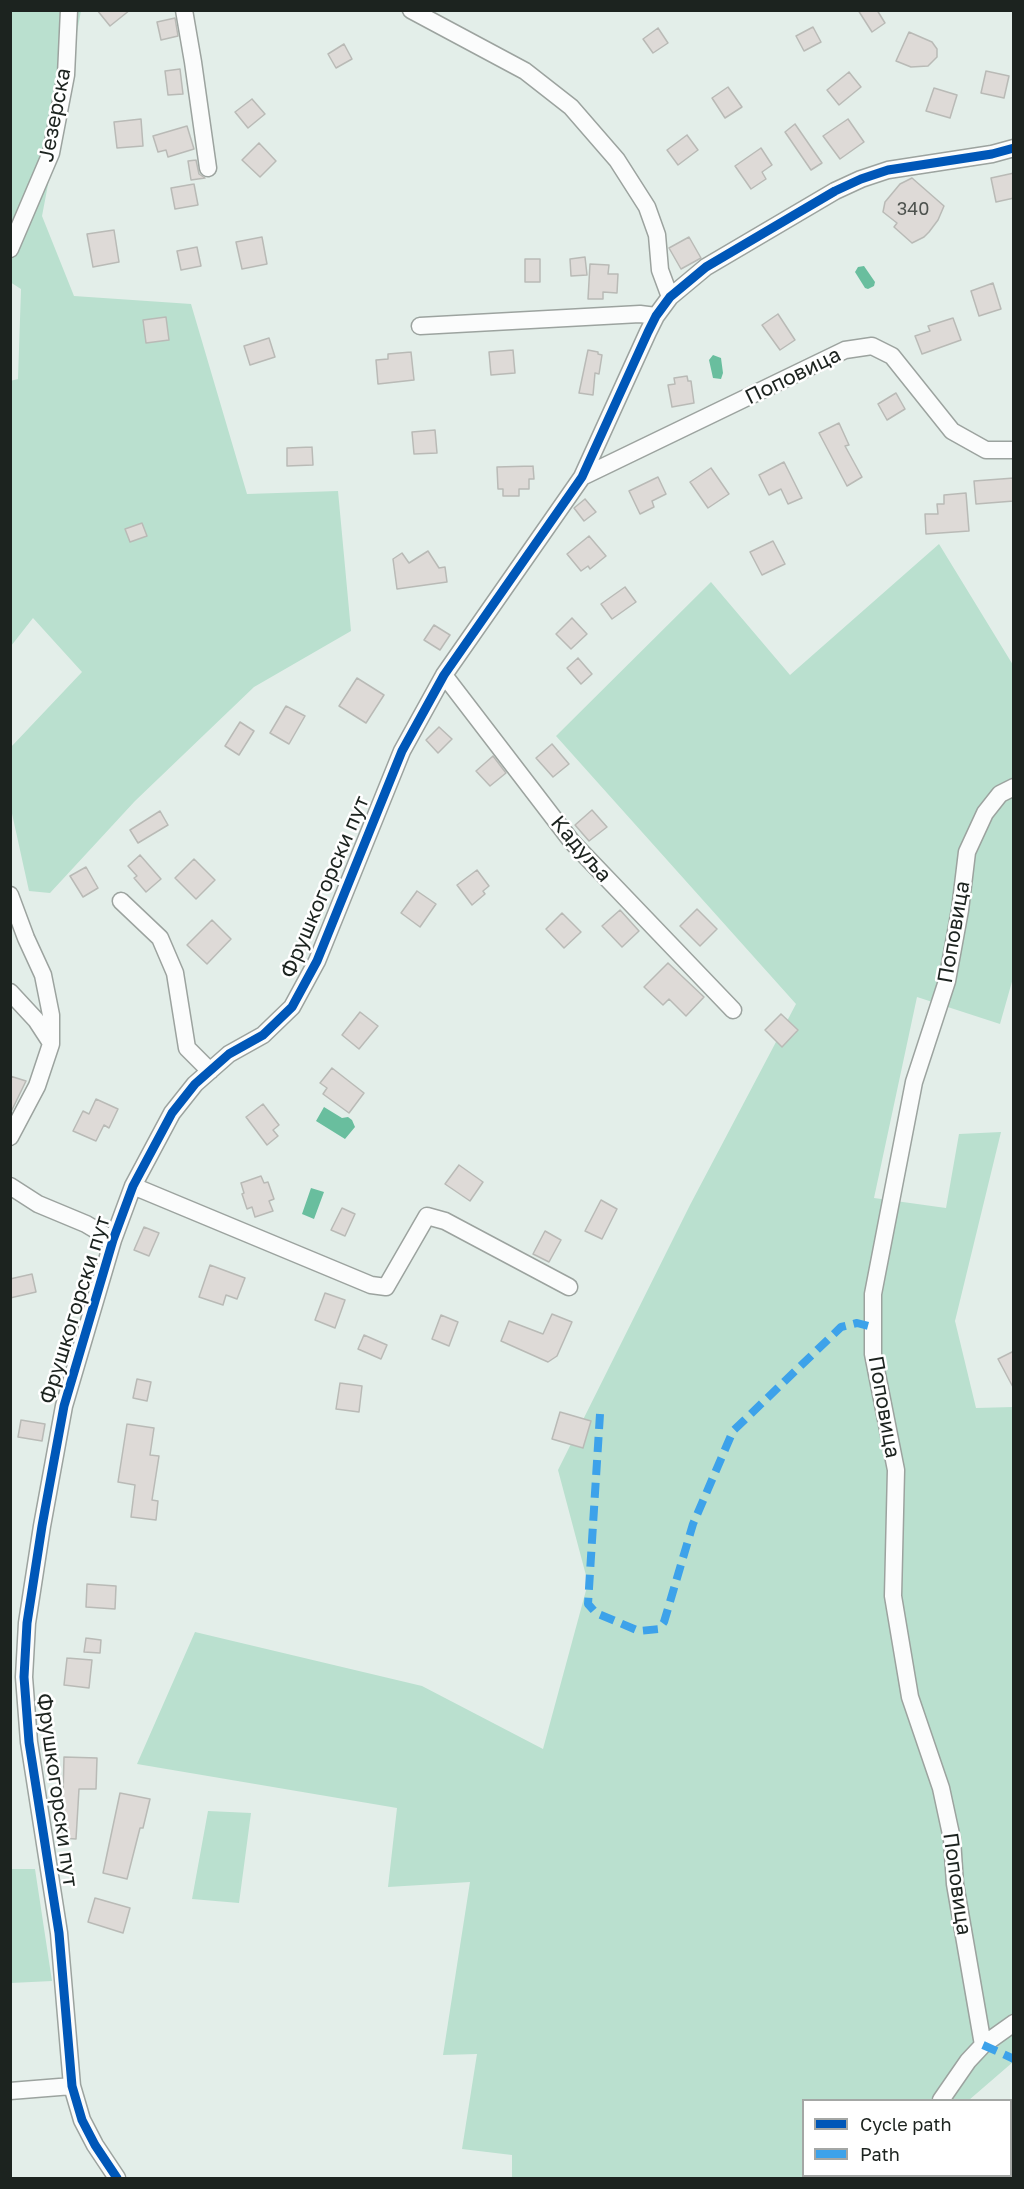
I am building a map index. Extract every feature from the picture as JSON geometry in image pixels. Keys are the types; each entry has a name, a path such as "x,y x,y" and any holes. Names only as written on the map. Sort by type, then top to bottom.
{"street":[{"name":"Језерска","path":"10,249 51,153 66,75 69,10"},
{"path":"184,10 194,62 208,168"},
{"path":"411,10 525,71 571,107 617,160 647,207 657,234 660,270 670,297"},
{"name":"Фрушкогорски пут","path":"117,2178 106,2164 82,2120 72,2086 59,1933 29,1742 24,1677 29,1611 64,1406 113,1240 133,1186 172,1113 195,1084 229,1054 263,1035 292,1007 317,961 402,751 444,675 582,477 656,316 670,297 706,267 835,191 861,179 888,170 992,154 1014,148"},
{"path":"420,326 640,314 656,316"},
{"name":"Поповица","path":"582,477 844,350 872,346 892,356 952,431 986,450 1014,450"},
{"name":"Кадуља","path":"444,675 572,842 733,1010"},
{"name":"Поповица","path":"983,2045 955,1884 951,1839 940,1788 910,1697 893,1596 896,1470 873,1354 873,1294 914,1082 947,981 960,910 967,852 985,813 1000,794 1014,787"},
{"path":"10,895 43,975 51,1015 51,1044 37,1086 10,1137"},
{"path":"122,901 160,938 175,973 187,1048 210,1071"},
{"path":"10,992 36,1020 51,1044"},
{"path":"10,1186 38,1204 86,1224 113,1240"},
{"path":"133,1186 371,1285 386,1287 427,1216 445,1221 569,1287"},
{"path":"942,2099 968,2061 983,2045 1014,2023"},
{"path":"10,2091 72,2086"}],"shaded area":[{"path":"11,11 81,11 42,216 74,296 191,304 247,494 338,491 351,631 254,687 135,801 50,893 29,891 11,809 11,747 82,672 33,618 11,646 10,381 18,379 21,289 10,282"},
{"path":"864,266 875,282 874,286 868,289 855,272 858,267"},
{"path":"713,355 721,358 723,373 721,379 713,378 709,360"},
{"path":"939,544 1013,665 1013,978 1000,1024 917,997 874,1198 946,1208 959,1134 1001,1132 955,1321 976,1408 1013,1407 1013,2062 970,2099 802,2099 802,2177 921,2178 512,2178 512,2155 462,2149 477,2054 443,2055 470,1882 388,1887 397,1808 137,1764 195,1632 422,1686 543,1749 588,1583 558,1470 690,1205 796,1004 556,736 711,582 790,675"},
{"path":"324,1107 342,1118 348,1117 352,1120 355,1127 345,1139 316,1121"},
{"path":"311,1188 324,1192 314,1219 302,1214"},
{"path":"208,1811 251,1813 239,1903 192,1899"},
{"path":"11,1869 35,1869 52,1981 11,1983"}],"building":[{"path":"97,10 130,10 110,26"},
{"path":"858,10 877,10 885,23 872,32"},
{"path":"175,18 178,36 161,40 157,22"},
{"path":"813,27 821,42 804,51 796,36"},
{"path":"658,28 668,43 653,53 643,39"},
{"path":"909,32 932,42 937,49 937,57 928,66 911,67 896,61"},
{"path":"344,44 352,59 336,68 328,54"},
{"path":"180,69 183,94 168,95 165,71"},
{"path":"986,71 1009,76 1004,98 981,93"},
{"path":"849,72 861,87 839,105 827,90"},
{"path":"728,87 742,107 725,118 712,98"},
{"path":"934,88 957,95 950,118 926,111"},
{"path":"252,99 265,114 248,128 235,112"},
{"path":"141,119 143,146 117,148 114,122"},
{"path":"848,119 864,142 840,159 823,136"},
{"path":"795,124 822,163 811,170 785,132"},
{"path":"187,126 194,149 168,157 166,150 158,152 153,136"},
{"path":"687,135 698,150 678,165 667,150"},
{"path":"259,143 276,161 260,177 242,160"},
{"path":"761,148 772,165 762,172 766,179 751,189 735,166"},
{"path":"196,160 199,174 205,178 191,180 188,161"},
{"path":"1014,173 1014,198 996,202 991,178"},
{"path":"912,178 944,206 929,232 912,243 894,227 897,223 883,212 885,202 900,184"},
{"path":"194,184 198,205 175,209 171,188"},
{"path":"114,230 119,262 93,267 87,234"},
{"path":"262,237 267,264 242,269 236,242"},
{"path":"689,237 701,258 681,269 669,248"},
{"path":"197,247 201,266 181,270 177,251"},
{"path":"585,257 587,275 571,276 570,259"},
{"path":"525,259 540,259 540,282 525,282"},
{"path":"590,264 609,265 608,274 618,274 617,293 603,292 603,299 588,299"},
{"path":"993,283 1001,309 979,316 971,291"},
{"path":"778,314 795,340 780,350 762,325"},
{"path":"166,317 169,340 146,343 143,320"},
{"path":"953,318 961,340 922,354 915,336 930,331 928,326"},
{"path":"269,338 275,357 250,365 244,346"},
{"path":"513,350 515,373 491,375 489,352"},
{"path":"588,350 602,355 599,374 595,373 593,395 579,393"},
{"path":"411,352 414,380 378,384 376,360 388,359 388,354"},
{"path":"687,376 688,381 691,381 694,403 672,407 668,385 675,384 674,378"},
{"path":"896,393 905,409 887,420 878,404"},
{"path":"839,423 849,445 845,446 862,477 847,486 819,433"},
{"path":"435,430 437,453 414,454 412,432"},
{"path":"312,447 313,465 287,466 287,448"},
{"path":"784,462 802,498 788,504 781,489 769,495 759,475"},
{"path":"533,466 534,479 529,479 529,489 519,489 519,496 503,496 503,489 498,489 497,467"},
{"path":"711,468 729,494 708,508 690,482"},
{"path":"658,477 666,494 652,501 654,507 640,514 629,491"},
{"path":"1014,478 1014,501 976,504 974,481"},
{"path":"966,493 969,531 926,534 925,514 938,514 937,504 944,504 944,495"},
{"path":"585,499 596,512 584,521 574,508"},
{"path":"142,523 147,536 130,542 125,529"},
{"path":"589,536 606,556 590,569 588,566 581,571 567,554"},
{"path":"773,541 785,564 762,575 750,552"},
{"path":"428,551 439,568 445,567 447,582 397,589 393,559 402,553 409,563"},
{"path":"625,587 636,602 612,619 601,604"},
{"path":"572,618 587,634 571,649 556,634"},
{"path":"434,625 450,635 440,650 424,640"},
{"path":"578,658 592,674 581,684 567,668"},
{"path":"357,678 384,695 366,723 339,706"},
{"path":"286,706 305,716 289,744 270,733"},
{"path":"240,722 254,731 239,755 225,746"},
{"path":"439,727 452,739 438,753 426,740"},
{"path":"552,744 569,764 553,777 536,758"},
{"path":"493,756 506,773 490,786 476,771"},
{"path":"592,810 607,827 589,841 575,825"},
{"path":"160,811 168,825 138,843 130,830"},
{"path":"140,855 161,879 146,892 134,878 137,876 128,866"},
{"path":"194,859 215,880 196,899 175,878"},
{"path":"86,867 98,888 83,897 70,876"},
{"path":"477,870 489,886 483,891 485,894 472,905 457,885"},
{"path":"417,891 436,904 420,927 401,913"},
{"path":"697,909 717,929 700,946 680,926"},
{"path":"620,910 639,931 622,947 602,926"},
{"path":"562,913 581,932 564,948 546,929"},
{"path":"212,920 231,939 207,964 187,945"},
{"path":"668,963 704,997 686,1016 669,999 663,1005 644,987"},
{"path":"360,1012 378,1026 359,1049 342,1035"},
{"path":"781,1014 798,1030 782,1047 765,1030"},
{"path":"332,1068 364,1093 349,1113 323,1094 327,1088 320,1083"},
{"path":"10,1076 26,1081 10,1114"},
{"path":"96,1099 118,1109 109,1128 104,1125 96,1141 73,1131 83,1111 89,1114"},
{"path":"263,1104 279,1125 273,1130 278,1136 267,1145 246,1117"},
{"path":"459,1165 483,1182 470,1201 445,1184"},
{"path":"261,1176 264,1183 268,1182 274,1199 269,1201 273,1211 255,1217 252,1207 247,1209 241,1183"},
{"path":"601,1200 617,1209 602,1239 585,1231"},
{"path":"342,1208 355,1214 345,1236 331,1230"},
{"path":"144,1227 159,1233 149,1256 134,1250"},
{"path":"545,1231 561,1240 549,1262 533,1254"},
{"path":"210,1265 245,1278 237,1299 226,1295 223,1305 199,1297"},
{"path":"32,1274 36,1292 10,1298 10,1279"},
{"path":"325,1293 345,1300 335,1328 315,1320"},
{"path":"552,1314 572,1322 557,1356 548,1362 501,1341 509,1321 543,1334"},
{"path":"441,1315 458,1322 449,1346 432,1339"},
{"path":"364,1335 387,1345 381,1359 358,1349"},
{"path":"1014,1351 1014,1389 998,1359"},
{"path":"137,1379 151,1382 147,1401 133,1398"},
{"path":"340,1383 362,1386 359,1412 336,1409"},
{"path":"560,1412 591,1421 583,1448 552,1439"},
{"path":"21,1420 45,1424 42,1441 18,1437"},
{"path":"127,1424 154,1428 150,1455 159,1456 152,1500 158,1501 156,1520 131,1517 135,1485 118,1482"},
{"path":"87,1584 116,1586 115,1609 86,1607"},
{"path":"86,1638 101,1640 100,1653 84,1652"},
{"path":"67,1658 92,1660 89,1688 64,1685"},
{"path":"64,1757 97,1758 96,1789 79,1789 76,1839 62,1838"},
{"path":"120,1793 150,1799 127,1879 103,1873"},
{"path":"95,1898 130,1908 123,1933 88,1922"}],"marked path":[{"path":"600,1414 588,1604 596,1613 639,1631 659,1629 664,1622 693,1524 733,1431 841,1327 857,1323 872,1327"},
{"path":"983,2045 1014,2059"}],"cycle path":[{"path":"117,2178 82,2120 72,2086 59,1933 29,1742 24,1677 27,1623 64,1406 113,1240 133,1186 172,1113 195,1084 229,1054 263,1035 292,1007 317,961 402,751 444,675 582,477 648,332 670,297 706,267 835,191 861,179 888,170 992,154 1014,148"}]}
